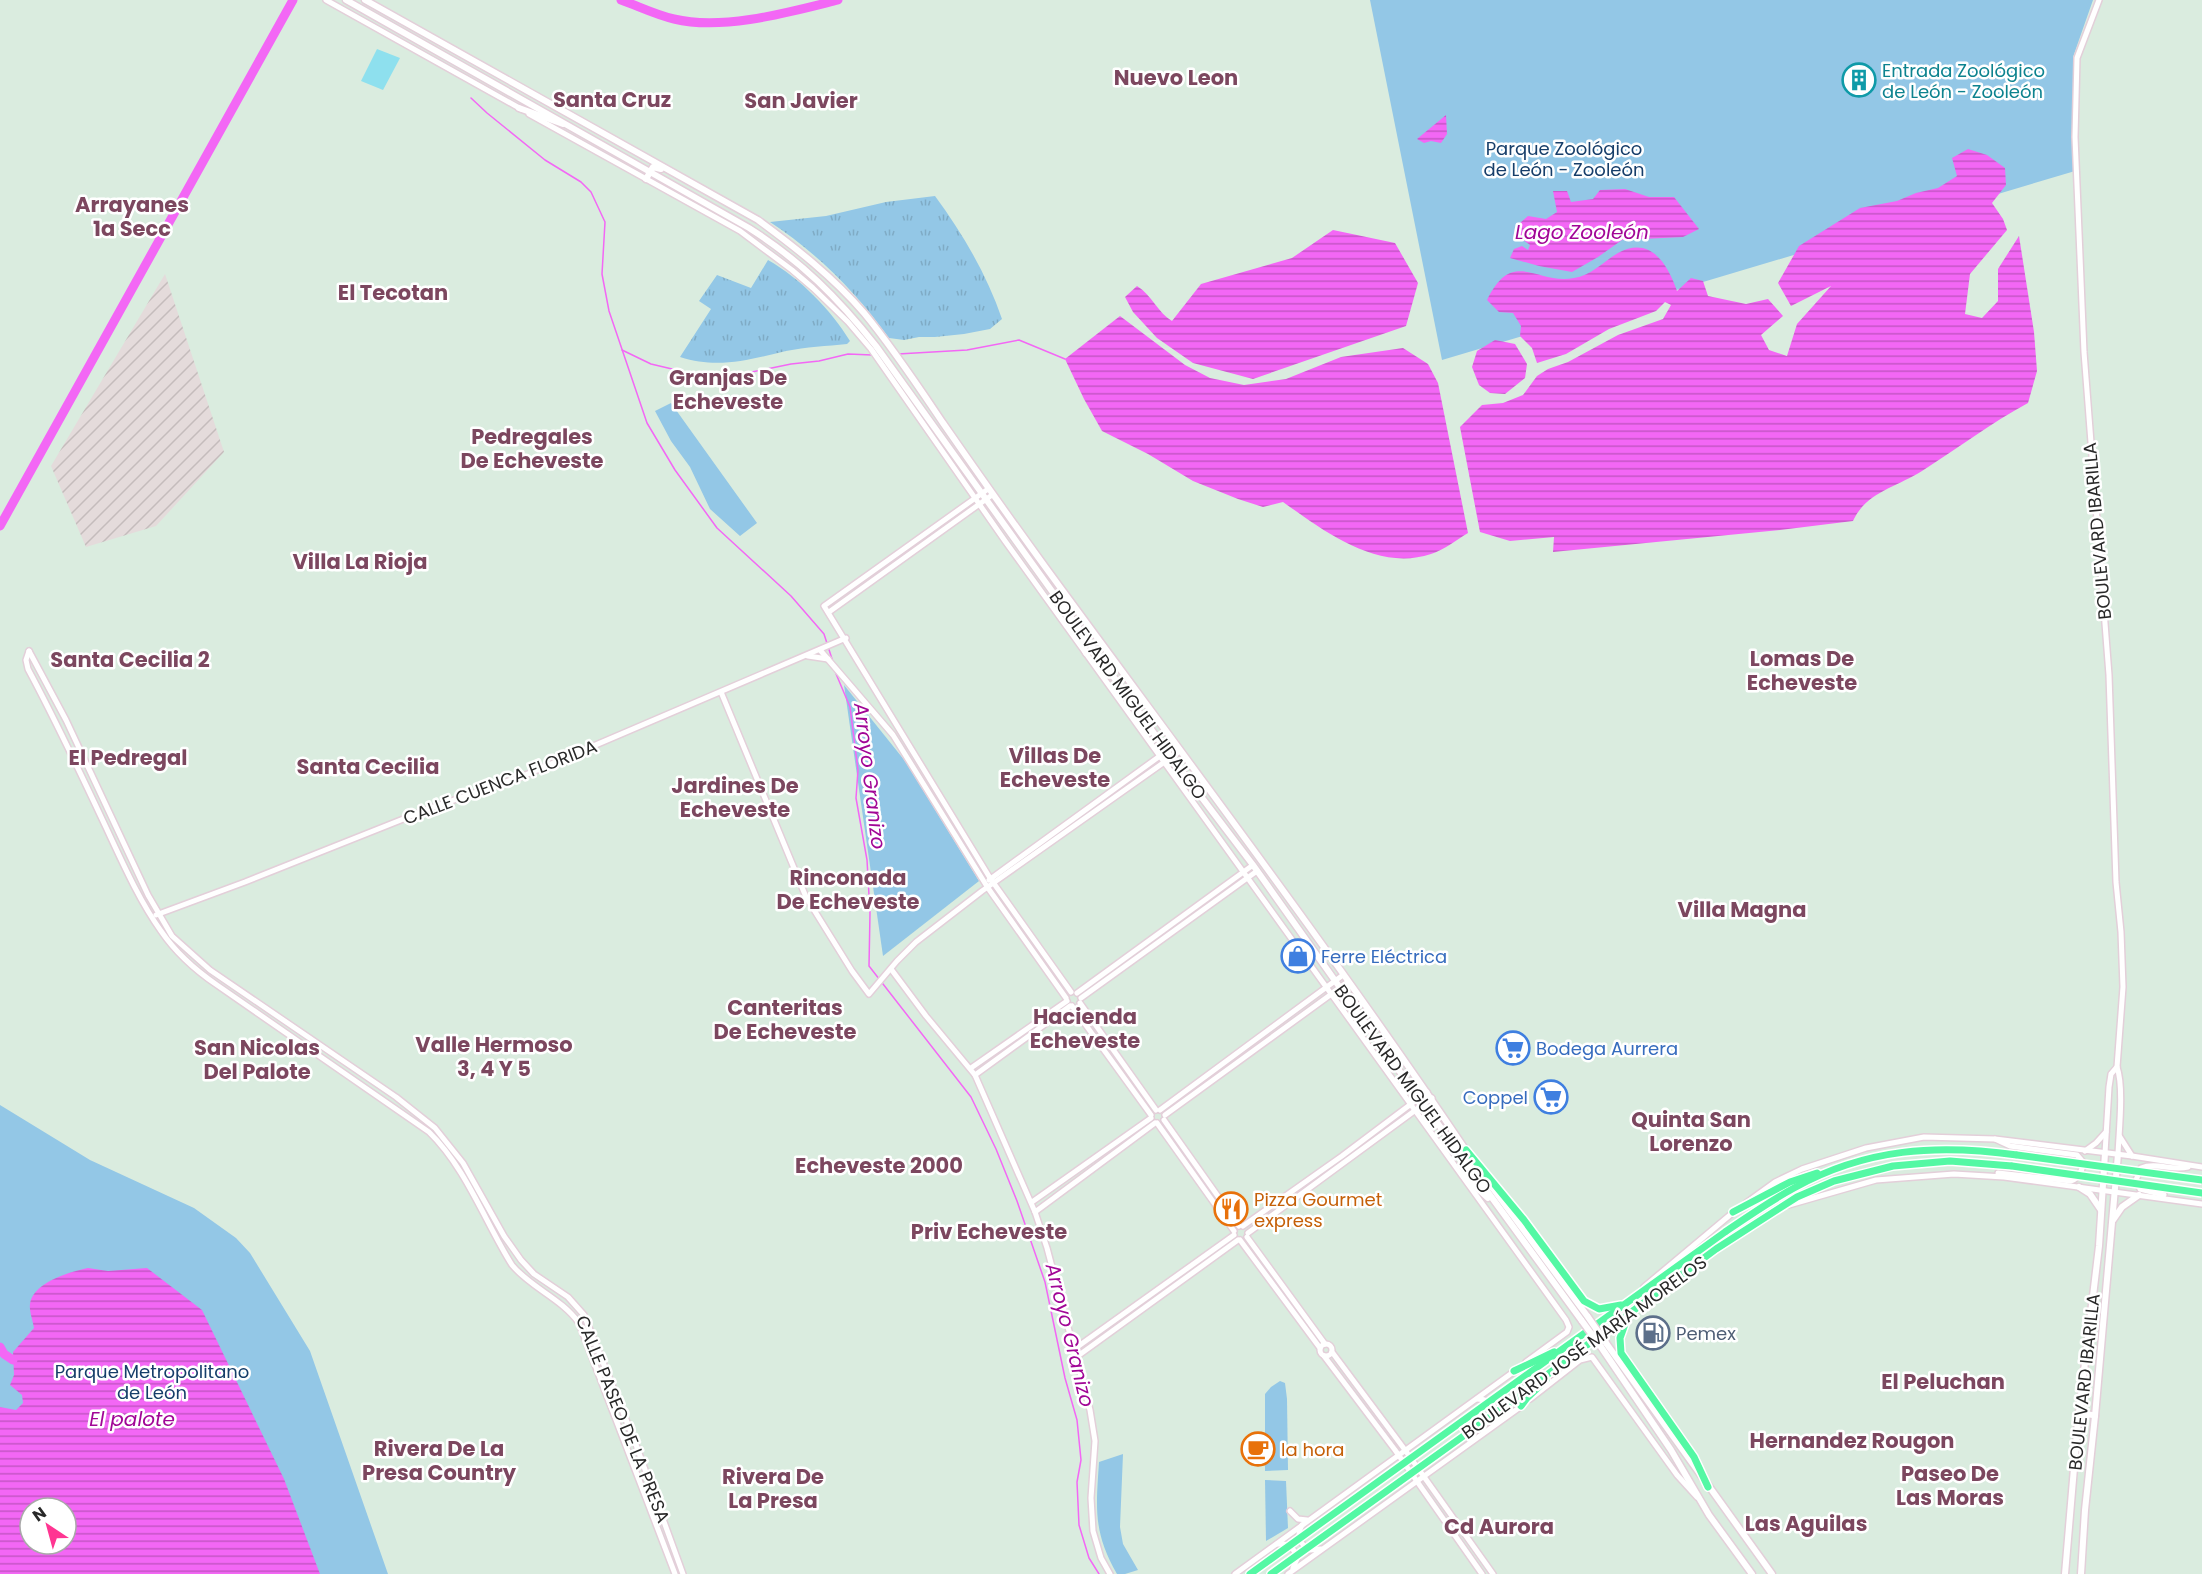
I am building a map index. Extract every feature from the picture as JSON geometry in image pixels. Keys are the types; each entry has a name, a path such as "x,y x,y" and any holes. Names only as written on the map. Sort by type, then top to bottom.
{"main road":[{"path":"346,0 569,125"},
{"path":"365,0 681,177"},
{"path":"519,108 569,125"},
{"name":"BOULEVARD MIGUEL HIDALGO","path":"569,125 749,228 799,262 836,297 1239,830 1429,1095 1604,1346 1772,1574"},
{"path":"646,179 656,166 673,176 681,177"},
{"name":"BOULEVARD MIGUEL HIDALGO","path":"681,177 758,220 804,254 863,313 901,362 1065,610 1255,868 1421,1101 1585,1319"},
{"path":"1065,610 1086,653"},
{"name":"BOULEVARD JOSÉ MARÍA MORELOS","path":"1404,1463 1760,1208 1828,1171 1864,1159 1907,1150 1952,1148 2202,1180"},
{"path":"1466,1150 1524,1220 1584,1301 1599,1309 1626,1303"},
{"name":"BOULEVARD IBARILLA","path":"2066,1574 2078,1421 2102,1212 2105,1153"},
{"name":"BOULEVARD IBARILLA","path":"2080,1574 2118,1154"},
{"name":"BOULEVARD JOSÉ MARÍA MORELOS","path":"1411,1473 1716,1250 1781,1206 1834,1181 1893,1166 1950,1161 2012,1166 2202,1192"},
{"path":"1733,1212 1790,1182 1810,1174 1828,1171"},
{"path":"1462,1173 1500,1208"},
{"path":"2079,1187 2094,1199 2102,1212"},
{"path":"2111,1223 2122,1207 2139,1195"},
{"path":"1629,1313 1620,1338 1621,1353 1694,1457 1708,1486"},
{"path":"1514,1371 1572,1342"},
{"name":"BOULEVARD MIGUEL HIDALGO","path":"1604,1346 1671,1450 1699,1499 1752,1574"},
{"path":"1521,1406 1571,1356"},
{"path":"2078,1421 2084,1415 2095,1416"},
{"path":"1250,1574 1404,1463"},
{"path":"1271,1574 1411,1473"},
{"path":"2075,1473 2076,1505 2085,1510"}],"street":[{"path":"326,0 740,231 792,270 830,303 874,347"},
{"name":"BOULEVARD IBARILLA","path":"2099,0 2077,58 2075,137 2084,352 2109,675 2115,858 2121,932 2123,987 2118,1070 2118,1154"},
{"name":"BOULEVARD MIGUEL HIDALGO","path":"914,403 974,498 1569,1324 1564,1334 1514,1371"},
{"path":"987,494 974,498 825,606 992,881 1077,997 1236,1236 1323,1346"},
{"path":"829,612 979,504 987,494"},
{"name":"CALLE CUENCA FLORIDA","path":"155,915 424,811 523,776 846,638"},
{"path":"823,649 829,661 893,735 987,886 1069,1003 1155,1116 1164,1118 1241,1226 1248,1229 1248,1235 1323,1346"},
{"path":"30,651 66,720 155,915 28,669 26,660 30,651"},
{"path":"807,656 829,661"},
{"path":"721,692 806,897 869,994 916,942 992,881 1160,756 1180,751"},
{"path":"992,881 1164,762 1175,745"},
{"path":"975,1075 1244,871 1255,868"},
{"path":"970,1068 1069,1003 1249,878 1255,868"},
{"name":"CALLE PASEO DE LA PRESA","path":"155,915 167,940 195,969 414,1121 438,1142 456,1166 512,1265 523,1277 567,1309 579,1323 675,1574"},
{"name":"CALLE PASEO DE LA PRESA","path":"155,915 191,955 423,1117 446,1139 463,1163 513,1250 534,1274 568,1297 584,1315 635,1442 683,1574"},
{"path":"891,969 975,1075 1032,1202 1047,1248 1086,1395 1095,1441 1091,1498 1093,1531 1101,1558 1110,1574"},
{"path":"1032,1202 1155,1116 1164,1118 1331,994 1344,975"},
{"path":"1035,1212 1155,1116 1326,988 1348,981"},
{"path":"317,1054 322,1054 338,1065 343,1062"},
{"path":"2105,1153 2111,1074 2118,1070"},
{"path":"345,1073 352,1071 374,1084"},
{"path":"1073,1350 1236,1236 1248,1235 1415,1110 1429,1095"},
{"path":"1075,1358 1236,1236 1241,1226 1342,1156 1410,1104 1421,1101"},
{"path":"2085,1151 2097,1143 2107,1130"},
{"path":"2119,1133 2124,1146 2132,1156"},
{"name":"BOULEVARD JOSÉ MARÍA MORELOS","path":"1626,1303 1733,1212 1763,1190 1790,1175 1866,1148 1924,1137 1995,1138 2191,1166"},
{"path":"1987,1176 2005,1173 2071,1181 2078,1177 2083,1166 2078,1155 2010,1146 1995,1138"},
{"path":"2179,1201 2140,1189 2136,1176 2141,1168 2147,1166 2179,1169 2191,1166 2202,1167"},
{"path":"1781,1206 1876,1180 1954,1174 2104,1189 2202,1204"},
{"path":"1323,1346 1330,1346 1332,1352 1406,1450 1492,1574"},
{"path":"1323,1346 1320,1352 1404,1463 1482,1574"},
{"path":"1324,1356 1332,1352"},
{"path":"1288,1574 1494,1426 1580,1360 1592,1357 1677,1475 1699,1499"},
{"path":"1235,1574 1514,1371"},
{"path":"1476,1399 1490,1401 1497,1412 1494,1426"},
{"path":"1290,1511 1298,1519 1306,1522"},
{"path":"1306,1522 1300,1529 1299,1538 1307,1549 1316,1551 1322,1549"},
{"path":"1288,1534 1289,1545 1296,1556 1296,1562 1288,1574"},
{"path":"1270,1547 1279,1543 1289,1545"}],"shaded area":[{"path":"377,49 400,58 383,90 361,81"},
{"path":"165,274 224,452 156,526 86,547 51,466"}],"green space":[{"name":"Parque Zoológico de León - Zooleón","path":"1370,0 2093,0 2073,57 2075,171 1442,360"},
{"path":"935,196 973,255 996,303 1002,319 990,329 904,340 889,338 835,274 770,222 826,216 886,202"},
{"path":"768,260 803,285 834,318 850,341 847,344 794,350 733,362 694,361 680,357 711,309 699,301 717,275 751,288"},
{"path":"671,403 757,523 740,536 710,509 690,467 671,441 655,411"},
{"path":"844,685 905,761 979,881 883,956"},
{"name":"Parque Metropolitano de León","path":"0,1105 90,1160 194,1208 236,1238 250,1253 310,1351 388,1574 0,1574"},
{"path":"1280,1381 1285,1383 1287,1399 1288,1470 1265,1471 1265,1394"},
{"path":"1123,1454 1120,1527 1123,1544 1138,1570 1117,1574 1100,1532 1097,1493 1099,1462"},
{"path":"1265,1480 1286,1481 1288,1528 1266,1541"}],"water":[{"path":"1446,115 1447,134 1441,143 1431,141 1424,143 1417,139"},
{"path":"1968,149 1987,155 2005,168 2006,185 1992,203 2003,219 2007,230 1970,274 1965,314 1982,318 1998,301 1998,269 2019,236 2034,332 2037,371 2028,403 1922,471 1874,497 1859,511 1853,521 1553,552 1554,537 1510,541 1480,532 1460,427 1482,405 1503,403 1523,395 1537,376 1548,369 1568,362 1618,335 1663,319 1671,305 1665,302 1656,311 1609,329 1566,354 1537,363 1532,348 1520,336 1521,326 1513,313 1499,312 1487,300 1506,275 1526,272 1560,279 1580,277 1630,248 1649,250 1663,263 1677,291 1691,278 1703,281 1708,296 1746,304 1768,299 1783,316 1761,335 1769,350 1787,356 1797,324 1831,286 1791,306 1778,283 1799,246 1860,208 1897,201 1916,193 1938,188 1957,176 1952,158"},
{"name":"Lago Zooleón","path":"1625,189 1649,197 1674,197 1699,229 1683,237 1622,240 1572,272 1510,258 1514,249 1522,246 1528,250 1530,245 1518,236 1520,223 1528,216 1546,219 1557,212 1553,191 1567,191 1571,202 1593,199 1600,190"},
{"path":"1333,230 1395,243 1418,283 1406,326 1253,379 1193,363 1157,338 1133,312 1125,297 1137,286 1172,321 1201,284 1292,258"},
{"path":"1120,316 1185,365 1210,378 1244,385 1286,379 1341,357 1403,348 1428,364 1438,383 1468,533 1431,554 1411,558 1391,558 1371,553 1334,536 1283,502 1263,507 1238,499 1193,481 1148,454 1102,431 1065,359"},
{"path":"1495,340 1515,344 1527,364 1525,378 1505,394 1490,393 1479,385 1472,367 1477,351"},
{"name":"El palote","path":"88,1268 108,1271 147,1268 202,1310 284,1479 320,1574 0,1574 0,1407 16,1410 23,1403 22,1395 10,1385 14,1375 13,1352 34,1328 30,1304 33,1296 45,1284 63,1275"}],"waterway":[{"path":"0,526 293,0"},
{"path":"621,0 674,19 714,23 756,18 838,0"},
{"name":"Arroyo Granizo","path":"471,98 545,160 581,182 591,192 605,222 602,274 609,311 647,423 675,470 717,528 791,596 824,634 833,662"},
{"path":"898,354 967,350 1019,340 1065,359"},
{"path":"622,350 651,364 689,373 737,375 848,354 872,355"},
{"name":"Arroyo Granizo","path":"834,669 850,707 858,770 856,798 867,860 870,913 869,966 971,1097 996,1149 1017,1201 1045,1282 1065,1378 1077,1420 1081,1460 1077,1482 1079,1525 1089,1558 1099,1574"},
{"path":"0,1347 4,1354 13,1360"}],"place":[{"name":"Entrada Zoológico de León - Zooleón","path":"1859,80"},
{"name":"Ferre Eléctrica","path":"1298,956"},
{"name":"Bodega Aurrera","path":"1513,1048"},
{"name":"Coppel","path":"1551,1097"},
{"name":"Pizza Gourmet express","path":"1231,1209"},
{"name":"Pemex","path":"1653,1333"},
{"name":"la hora","path":"1258,1449"}],"district":[{"name":"Nuevo Leon","path":"1176,77"},
{"name":"Santa Cruz","path":"612,99"},
{"name":"San Javier","path":"801,100"},
{"name":"Arrayanes 1a Secc","path":"132,216"},
{"name":"El Tecotan","path":"393,292"},
{"name":"Granjas De Echeveste","path":"728,389"},
{"name":"Pedregales De Echeveste","path":"532,448"},
{"name":"Villa La Rioja","path":"360,561"},
{"name":"Santa Cecilia 2","path":"130,659"},
{"name":"Lomas De Echeveste","path":"1802,670"},
{"name":"El Pedregal","path":"128,757"},
{"name":"Santa Cecilia","path":"368,766"},
{"name":"Villas De Echeveste","path":"1055,767"},
{"name":"Jardines De Echeveste","path":"735,797"},
{"name":"Rinconada De Echeveste","path":"848,889"},
{"name":"Villa Magna","path":"1742,909"},
{"name":"Canteritas De Echeveste","path":"785,1019"},
{"name":"Hacienda Echeveste","path":"1085,1028"},
{"name":"Valle Hermoso 3, 4 Y 5","path":"494,1056"},
{"name":"San Nicolas Del Palote","path":"257,1059"},
{"name":"Quinta San Lorenzo","path":"1691,1131"},
{"name":"Echeveste 2000","path":"879,1165"},
{"name":"Priv Echeveste","path":"989,1231"},
{"name":"El Peluchan","path":"1943,1381"},
{"name":"Hernandez Rougon","path":"1852,1440"},
{"name":"Rivera De La Presa Country","path":"439,1460"},
{"name":"Paseo De Las Moras","path":"1950,1485"},
{"name":"Rivera De La Presa","path":"773,1488"},
{"name":"Las Aguilas","path":"1806,1523"},
{"name":"Cd Aurora","path":"1499,1526"}]}
